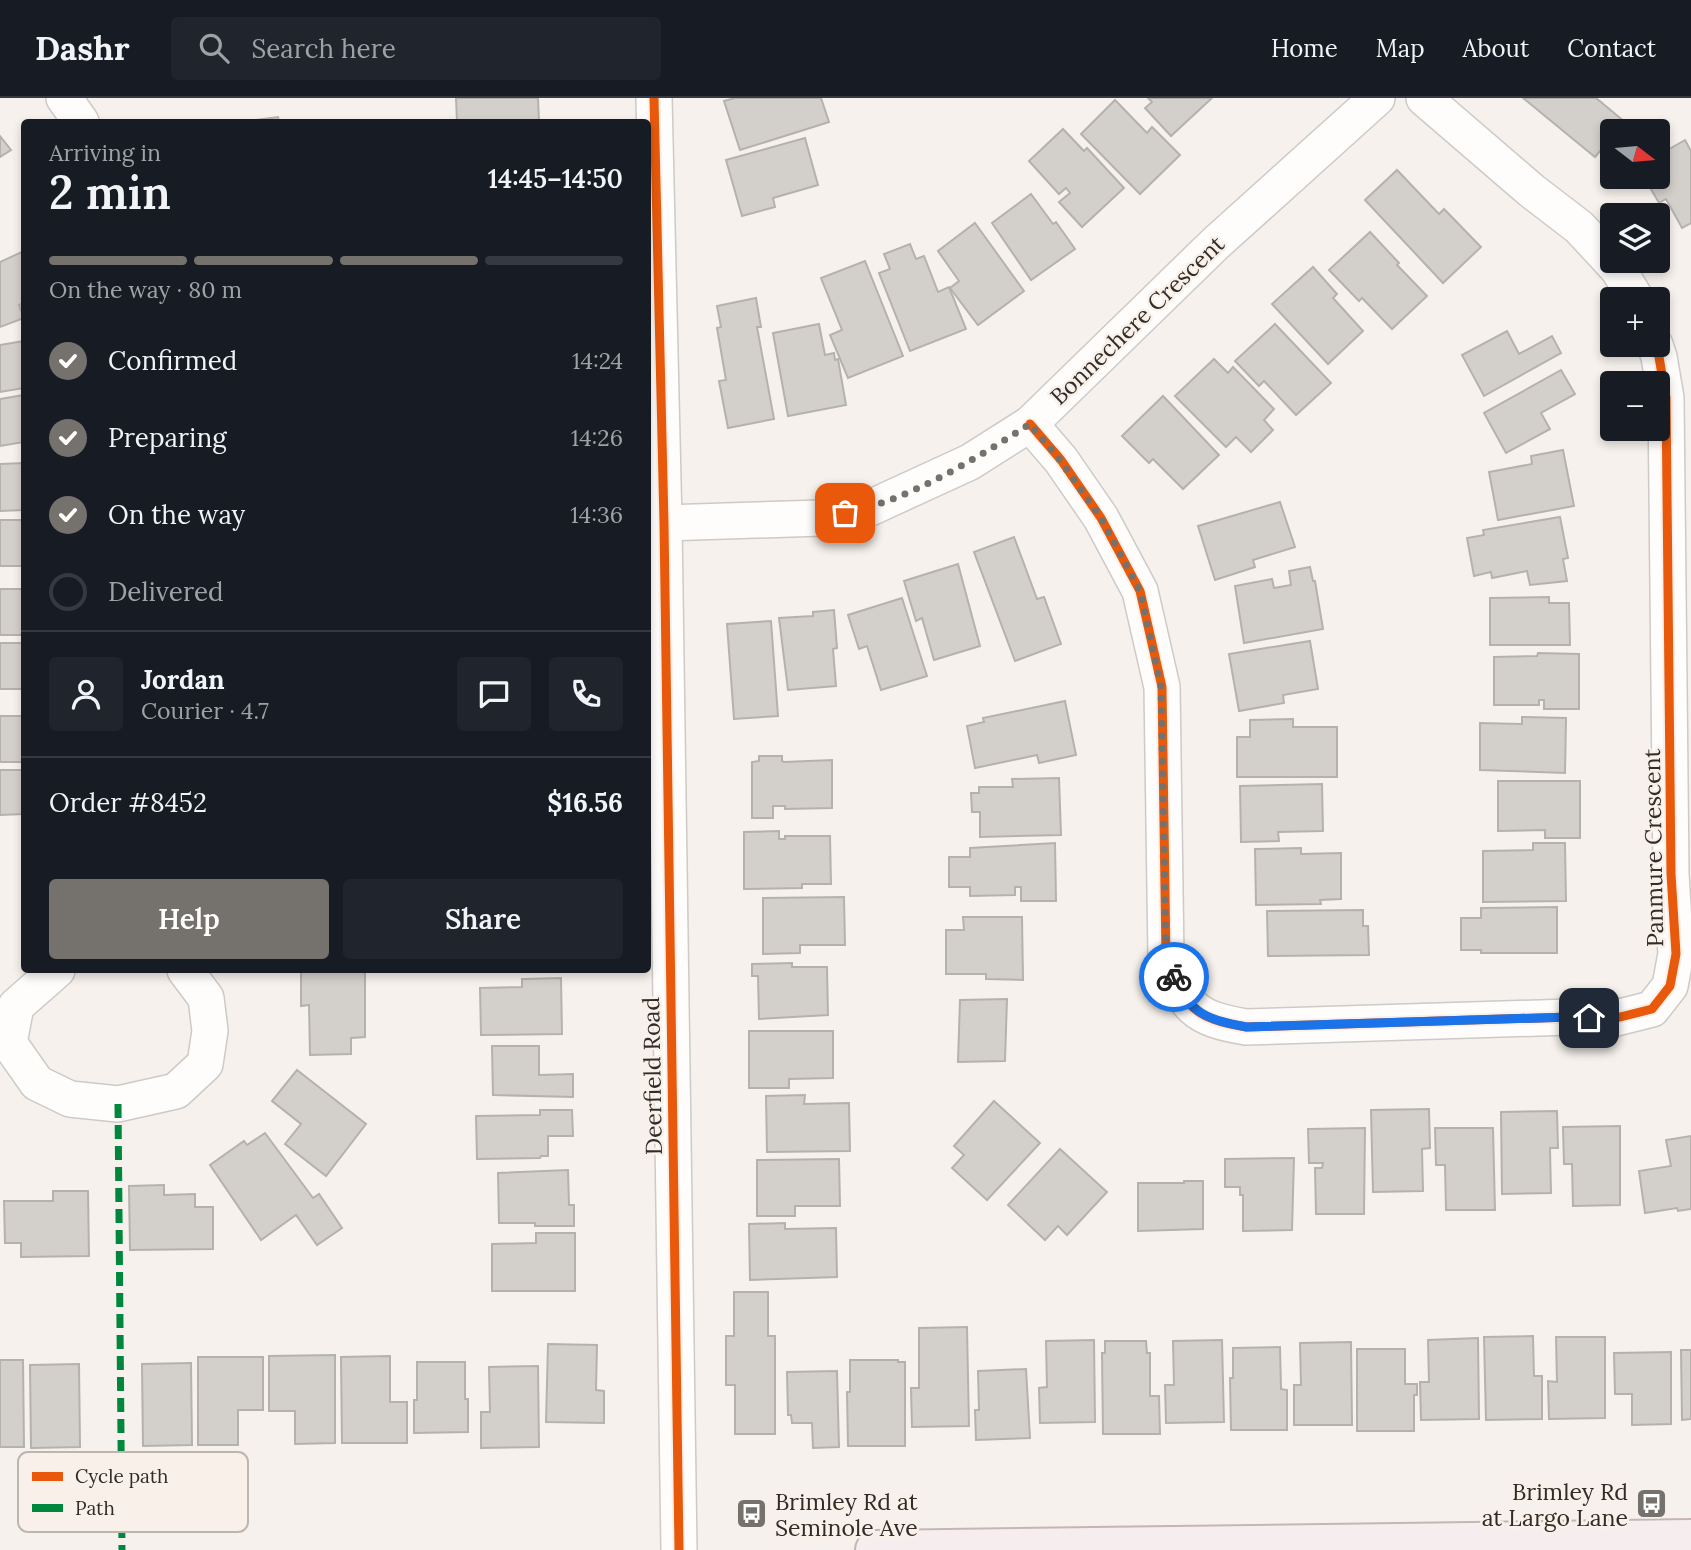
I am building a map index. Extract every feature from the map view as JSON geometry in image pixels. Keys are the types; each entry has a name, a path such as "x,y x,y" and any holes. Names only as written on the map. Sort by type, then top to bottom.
{"main road":[{"path":"875,1550 1691,1539"}],"street":[{"path":"64,98 79,119"},
{"name":"Deerfield Road","path":"654,98 664,523 679,1550"},
{"name":"Bonnechere Crescent","path":"664,523 821,518 870,508 970,462 1030,424 1216,243 1377,98"},
{"path":"1424,98 1532,191 1579,227 1618,269 1629,287"},
{"name":"Panmure Crescent","path":"1030,424 1060,460 1101,518 1140,591 1161,687 1166,958 1180,993 1192,1007 1216,1022 1247,1027 1570,1017 1608,1020 1652,1009 1670,986 1676,954 1671,874 1666,398 1660,357"},
{"path":"54,973 16,1006 9,1043 37,1083 70,1099 118,1104 176,1091 205,1064 210,1031 206,998 187,973"}],"building":[{"path":"456,98 538,98 539,119 457,119"},
{"path":"735,98 821,98 829,122 740,150 724,101"},
{"path":"1148,98 1212,98 1171,136 1145,108 1152,102"},
{"path":"1523,98 1596,98 1621,119 1600,119 1600,151 1595,157"},
{"path":"1115,100 1147,133 1152,127 1180,155 1140,194 1081,134"},
{"path":"1063,129 1084,151 1087,148 1124,188 1082,227 1059,202 1070,193 1066,188 1059,194 1029,161"},
{"path":"0,136 11,150 0,157"},
{"path":"805,138 818,185 773,198 775,207 742,216 726,160"},
{"path":"1685,140 1691,151 1691,223 1682,228 1670,203 1666,199 1659,203 1651,189 1670,189 1670,149"},
{"path":"1397,170 1439,214 1444,209 1481,247 1443,283 1365,200"},
{"path":"1031,194 1075,249 1031,280 992,223"},
{"path":"975,223 1024,291 978,325 950,288 959,281 938,251"},
{"path":"1370,232 1427,296 1392,329 1362,298 1359,301 1329,270"},
{"path":"910,244 916,259 924,256 938,292 949,287 966,329 910,351 879,273 890,269 884,254"},
{"path":"21,252 21,319 0,327 0,262"},
{"path":"865,261 903,356 848,378 830,335 842,330 821,278"},
{"path":"1313,267 1337,294 1333,298 1363,331 1328,364 1272,304"},
{"path":"756,298 761,327 757,327 774,419 728,428 719,381 726,380 717,328 721,327 717,306"},
{"path":"819,324 825,355 834,353 835,360 838,359 846,405 788,416 773,333"},
{"path":"1275,324 1331,383 1296,415 1264,381 1259,386 1235,361"},
{"path":"1507,331 1519,354 1552,336 1561,353 1484,396 1462,355"},
{"path":"21,342 21,388 0,392 0,345"},
{"path":"1214,359 1228,373 1233,367 1274,409 1264,420 1273,430 1251,452 1236,437 1226,447 1175,396"},
{"path":"1561,370 1575,394 1541,413 1550,429 1506,453 1484,413"},
{"path":"21,396 21,442 0,446 0,399"},
{"path":"1163,396 1219,455 1183,489 1153,459 1149,463 1122,436"},
{"path":"1563,450 1574,506 1498,520 1489,472 1532,464 1531,456"},
{"path":"21,463 21,510 0,511 0,464"},
{"path":"1280,502 1295,547 1253,560 1255,567 1215,580 1198,526"},
{"path":"1560,517 1568,558 1563,559 1567,581 1530,585 1527,571 1492,578 1491,572 1474,576 1467,538 1484,535 1483,530"},
{"path":"0,520 21,520 21,566 0,566"},
{"path":"1014,537 1037,599 1044,597 1061,644 1015,661 974,552"},
{"path":"958,564 980,646 934,660 922,618 916,621 904,581"},
{"path":"1310,567 1323,629 1244,643 1235,586 1272,579 1274,588 1291,585 1289,571"},
{"path":"0,589 21,589 21,635 0,635"},
{"path":"1549,597 1549,603 1569,603 1570,645 1490,645 1490,598"},
{"path":"902,598 927,676 881,690 867,646 859,649 848,615"},
{"path":"834,610 836,686 788,690 779,618 813,616 813,612"},
{"path":"771,621 778,716 734,719 727,624"},
{"path":"1310,641 1318,689 1283,695 1284,703 1239,711 1229,654"},
{"path":"0,643 21,643 21,689 0,689"},
{"path":"1538,653 1579,654 1579,709 1544,709 1544,700 1539,700 1539,705 1494,705 1494,657 1537,656"},
{"path":"1065,701 1076,755 1039,763 1037,755 975,768 967,726 984,722 983,718"},
{"path":"0,716 21,716 21,762 0,762"},
{"path":"1522,717 1566,718 1565,773 1480,770 1480,723 1522,724"},
{"path":"1293,719 1293,727 1337,727 1337,777 1237,777 1237,737 1250,737 1250,720"},
{"path":"759,756 782,756 784,762 832,760 832,808 785,809 785,806 773,806 773,818 752,818 752,762 759,761"},
{"path":"0,770 21,770 21,814 0,815"},
{"path":"1059,778 1061,835 980,837 980,812 972,812 971,793 979,793 979,787 1013,787 1012,779"},
{"path":"1498,781 1580,781 1580,838 1545,838 1545,830 1498,831"},
{"path":"1322,784 1323,831 1278,832 1279,841 1241,842 1240,786"},
{"path":"779,831 779,839 785,839 785,836 830,836 831,884 802,884 802,888 744,889 744,832"},
{"path":"1055,843 1056,901 1021,901 1021,887 1015,887 1015,895 970,896 970,887 949,887 949,857 970,857 970,848"},
{"path":"1533,843 1565,843 1566,901 1483,902 1483,851 1533,850"},
{"path":"1301,848 1301,854 1341,853 1341,899 1320,900 1321,904 1256,905 1255,849"},
{"path":"844,897 845,945 800,945 800,953 763,954 763,898"},
{"path":"1557,907 1557,953 1481,953 1481,950 1461,950 1461,918 1481,918 1481,908"},
{"path":"1363,910 1363,926 1368,926 1369,955 1268,956 1267,911"},
{"path":"963,917 1022,917 1023,980 986,979 986,974 946,974 946,930 964,930"},
{"path":"792,963 792,967 827,967 828,1015 759,1019 758,976 752,976 752,964"},
{"path":"301,973 365,973 365,1037 351,1038 351,1054 310,1055 309,1005 301,1006"},
{"path":"561,978 562,1034 481,1035 480,988 522,987 522,979"},
{"path":"1007,999 1005,1061 958,1062 960,1000"},
{"path":"749,1031 833,1031 833,1078 789,1079 789,1088 749,1088"},
{"path":"492,1046 539,1046 539,1075 573,1074 573,1097 493,1095"},
{"path":"297,1070 366,1124 326,1176 285,1144 301,1124 272,1101"},
{"path":"805,1095 804,1104 849,1103 850,1151 767,1152 766,1096"},
{"path":"994,1101 1040,1143 987,1200 952,1168 964,1155 954,1146"},
{"path":"1429,1109 1430,1148 1422,1149 1423,1191 1373,1192 1371,1110"},
{"path":"540,1110 572,1110 573,1136 548,1136 548,1156 540,1158 477,1159 476,1116 540,1115"},
{"path":"1557,1111 1558,1148 1550,1148 1551,1193 1502,1194 1501,1112"},
{"path":"1620,1126 1620,1205 1573,1206 1572,1164 1564,1164 1563,1127"},
{"path":"1365,1128 1364,1214 1316,1214 1315,1168 1322,1168 1323,1163 1309,1163 1308,1129"},
{"path":"1435,1128 1493,1128 1495,1210 1446,1210 1445,1165 1436,1165"},
{"path":"265,1133 313,1198 319,1194 342,1228 317,1245 296,1215 261,1240 210,1165 244,1141 247,1145"},
{"path":"1691,1136 1691,1209 1678,1211 1677,1208 1645,1213 1639,1171 1671,1166 1666,1140"},
{"path":"1060,1149 1107,1192 1067,1235 1058,1226 1045,1240 1008,1205"},
{"path":"1294,1158 1292,1230 1243,1231 1243,1195 1240,1195 1240,1187 1225,1187 1225,1159"},
{"path":"839,1159 840,1206 795,1206 795,1216 757,1216 757,1160"},
{"path":"568,1170 569,1205 574,1205 574,1226 499,1223 498,1173"},
{"path":"1203,1181 1203,1229 1138,1231 1138,1183"},
{"path":"164,1185 164,1195 195,1194 195,1207 213,1207 213,1249 130,1250 129,1186"},
{"path":"53,1191 88,1191 89,1256 21,1257 21,1243 5,1243 4,1201 53,1201"},
{"path":"785,1223 785,1229 836,1228 837,1277 750,1280 749,1224"},
{"path":"536,1233 575,1233 575,1291 492,1291 492,1244 536,1243"},
{"path":"734,1292 768,1292 768,1336 775,1336 775,1434 735,1434 735,1385 726,1385 726,1336 734,1336"},
{"path":"967,1327 969,1426 912,1427 911,1388 919,1388 919,1328"},
{"path":"1533,1336 1534,1376 1542,1376 1542,1419 1486,1420 1484,1337"},
{"path":"1556,1337 1605,1337 1605,1418 1549,1419 1548,1381 1557,1382"},
{"path":"1478,1338 1479,1419 1421,1420 1420,1382 1429,1382 1428,1340"},
{"path":"1094,1340 1095,1422 1040,1423 1039,1388 1047,1387 1046,1341"},
{"path":"1222,1340 1224,1422 1166,1423 1165,1385 1174,1385 1173,1341"},
{"path":"1105,1341 1146,1341 1147,1353 1150,1353 1150,1396 1159,1396 1160,1434 1103,1434 1102,1353 1105,1353"},
{"path":"1351,1342 1352,1425 1294,1425 1294,1385 1301,1385 1300,1343"},
{"path":"548,1344 597,1345 596,1390 604,1391 604,1423 546,1422"},
{"path":"1280,1347 1281,1389 1287,1390 1287,1430 1231,1430 1230,1378 1233,1378 1233,1348"},
{"path":"1357,1349 1405,1349 1405,1384 1417,1384 1417,1395 1414,1395 1414,1431 1357,1431"},
{"path":"1681,1350 1691,1350 1691,1419 1682,1420"},
{"path":"1671,1352 1671,1424 1632,1425 1632,1394 1615,1394 1614,1353"},
{"path":"335,1355 335,1443 295,1444 295,1411 269,1411 269,1356"},
{"path":"390,1356 390,1402 407,1402 407,1443 342,1443 341,1357"},
{"path":"198,1357 263,1357 263,1410 238,1410 238,1445 198,1445"},
{"path":"0,1360 23,1360 24,1447 0,1447"},
{"path":"850,1360 905,1362 905,1446 848,1446 847,1392 850,1392"},
{"path":"417,1362 465,1362 468,1432 414,1433"},
{"path":"191,1363 192,1445 143,1446 142,1364"},
{"path":"79,1364 80,1447 31,1448 30,1365"},
{"path":"538,1366 539,1447 481,1448 481,1412 490,1412 489,1367"},
{"path":"1026,1369 1030,1438 976,1440 975,1410 979,1410 978,1371"},
{"path":"837,1371 839,1447 813,1448 812,1423 792,1423 791,1415 788,1415 787,1372"}],"marked path":[{"path":"118,1104 121,1452"},
{"path":"122,1532 122,1550"}],"cycle path":[{"path":"654,98 664,523 679,1550"},
{"path":"1030,424 1061,460 1101,518 1140,591 1162,687 1166,958 1179,988 1193,1007 1214,1019 1246,1027 1570,1017 1608,1020 1652,1009 1670,986 1676,954 1671,874 1666,398 1659,357"}],"way so far":[{"path":"845,513 870,508 970,462 1030,424 1060,460 1101,518 1140,591 1161,687 1166,958 1174,977"}],"place":[{"name":"Brimley Rd at Largo Lane","path":"1651,1504"},
{"name":"Brimley Rd at Seminole Ave","path":"752,1514"}],"route":[{"path":"1174,977 1180,993 1192,1007 1216,1022 1247,1027 1589,1018"}]}
